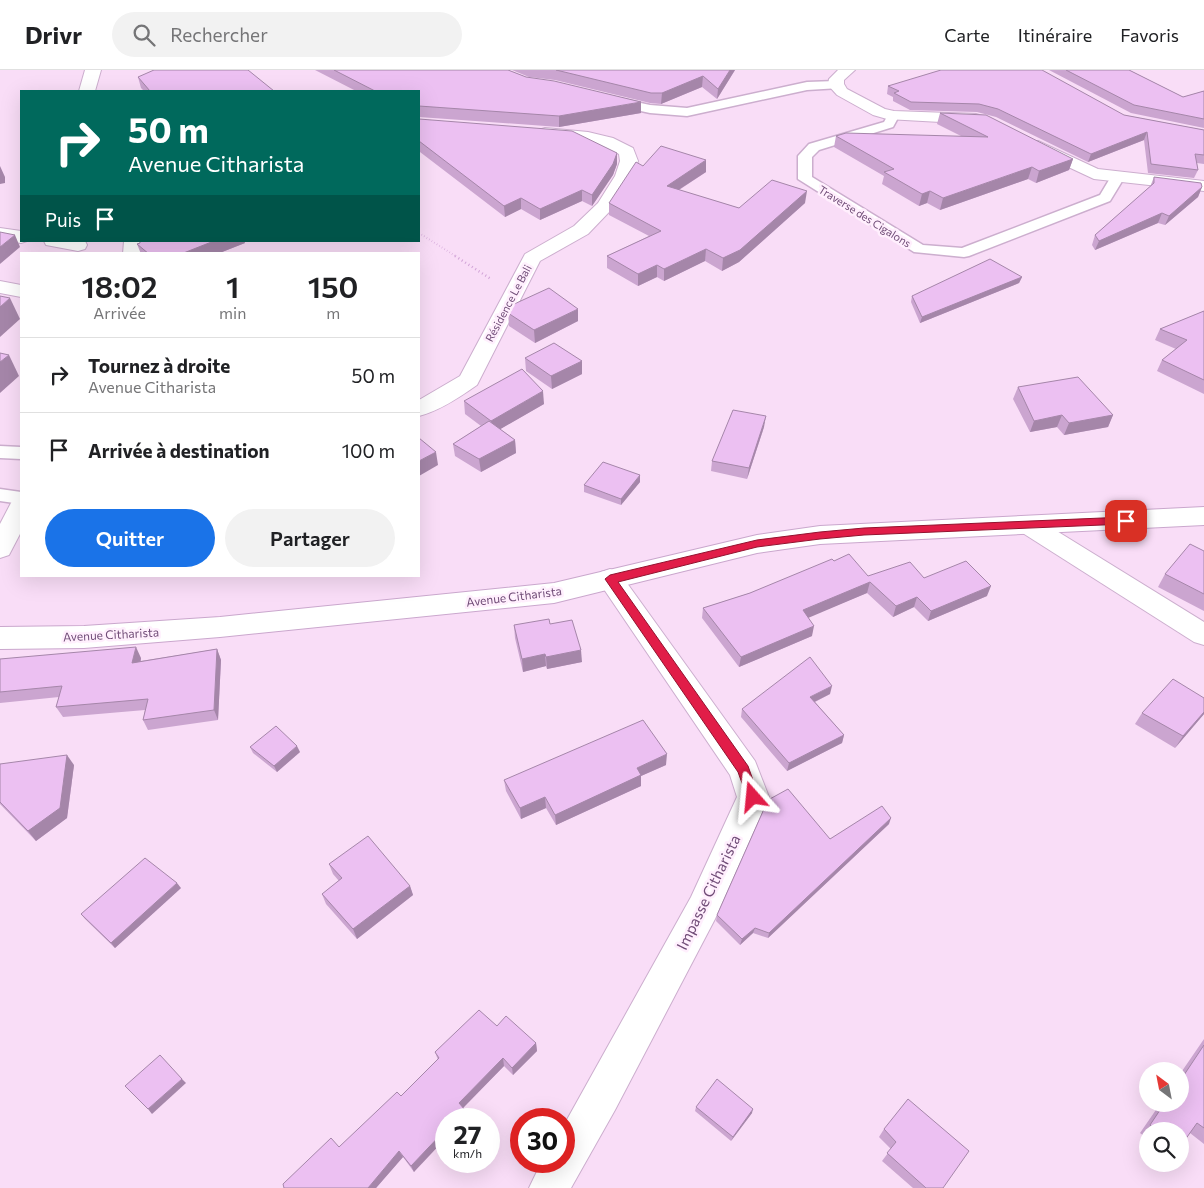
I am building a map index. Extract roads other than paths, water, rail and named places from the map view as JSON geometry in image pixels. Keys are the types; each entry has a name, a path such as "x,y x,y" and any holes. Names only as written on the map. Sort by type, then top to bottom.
{"street":[{"path":"87,90 93,70"},
{"path":"847,70 837,79 836,85 842,92 879,112 893,116 954,117 989,122"},
{"name":"Résidence Le Bali","path":"420,408 469,380 511,295 532,258 581,230 606,206 624,176 629,161 627,152 614,143 597,137 528,132"},
{"path":"1021,138 1094,174 1204,186"},
{"path":"0,234 20,237"},
{"path":"57,242 78,247"},
{"path":"0,287 20,291"},
{"path":"0,549 20,509"},
{"name":"Avenue Citharista","path":"0,638 84,637 220,627 554,593 757,544 820,535 1204,516"},
{"path":"1030,526 1204,635"},
{"name":"Impasse Citharista","path":"549,1188 602,1097 703,908 753,797 744,770 610,579"}],"lane":[{"path":"600,98 650,109 687,112 807,86 836,85"},
{"name":"Traverse des Cigalons","path":"893,116 889,124 814,147 804,156 805,180 919,250 964,253 1105,198 1117,178"},
{"path":"0,452 20,453"},
{"path":"0,495 20,498"}]}
